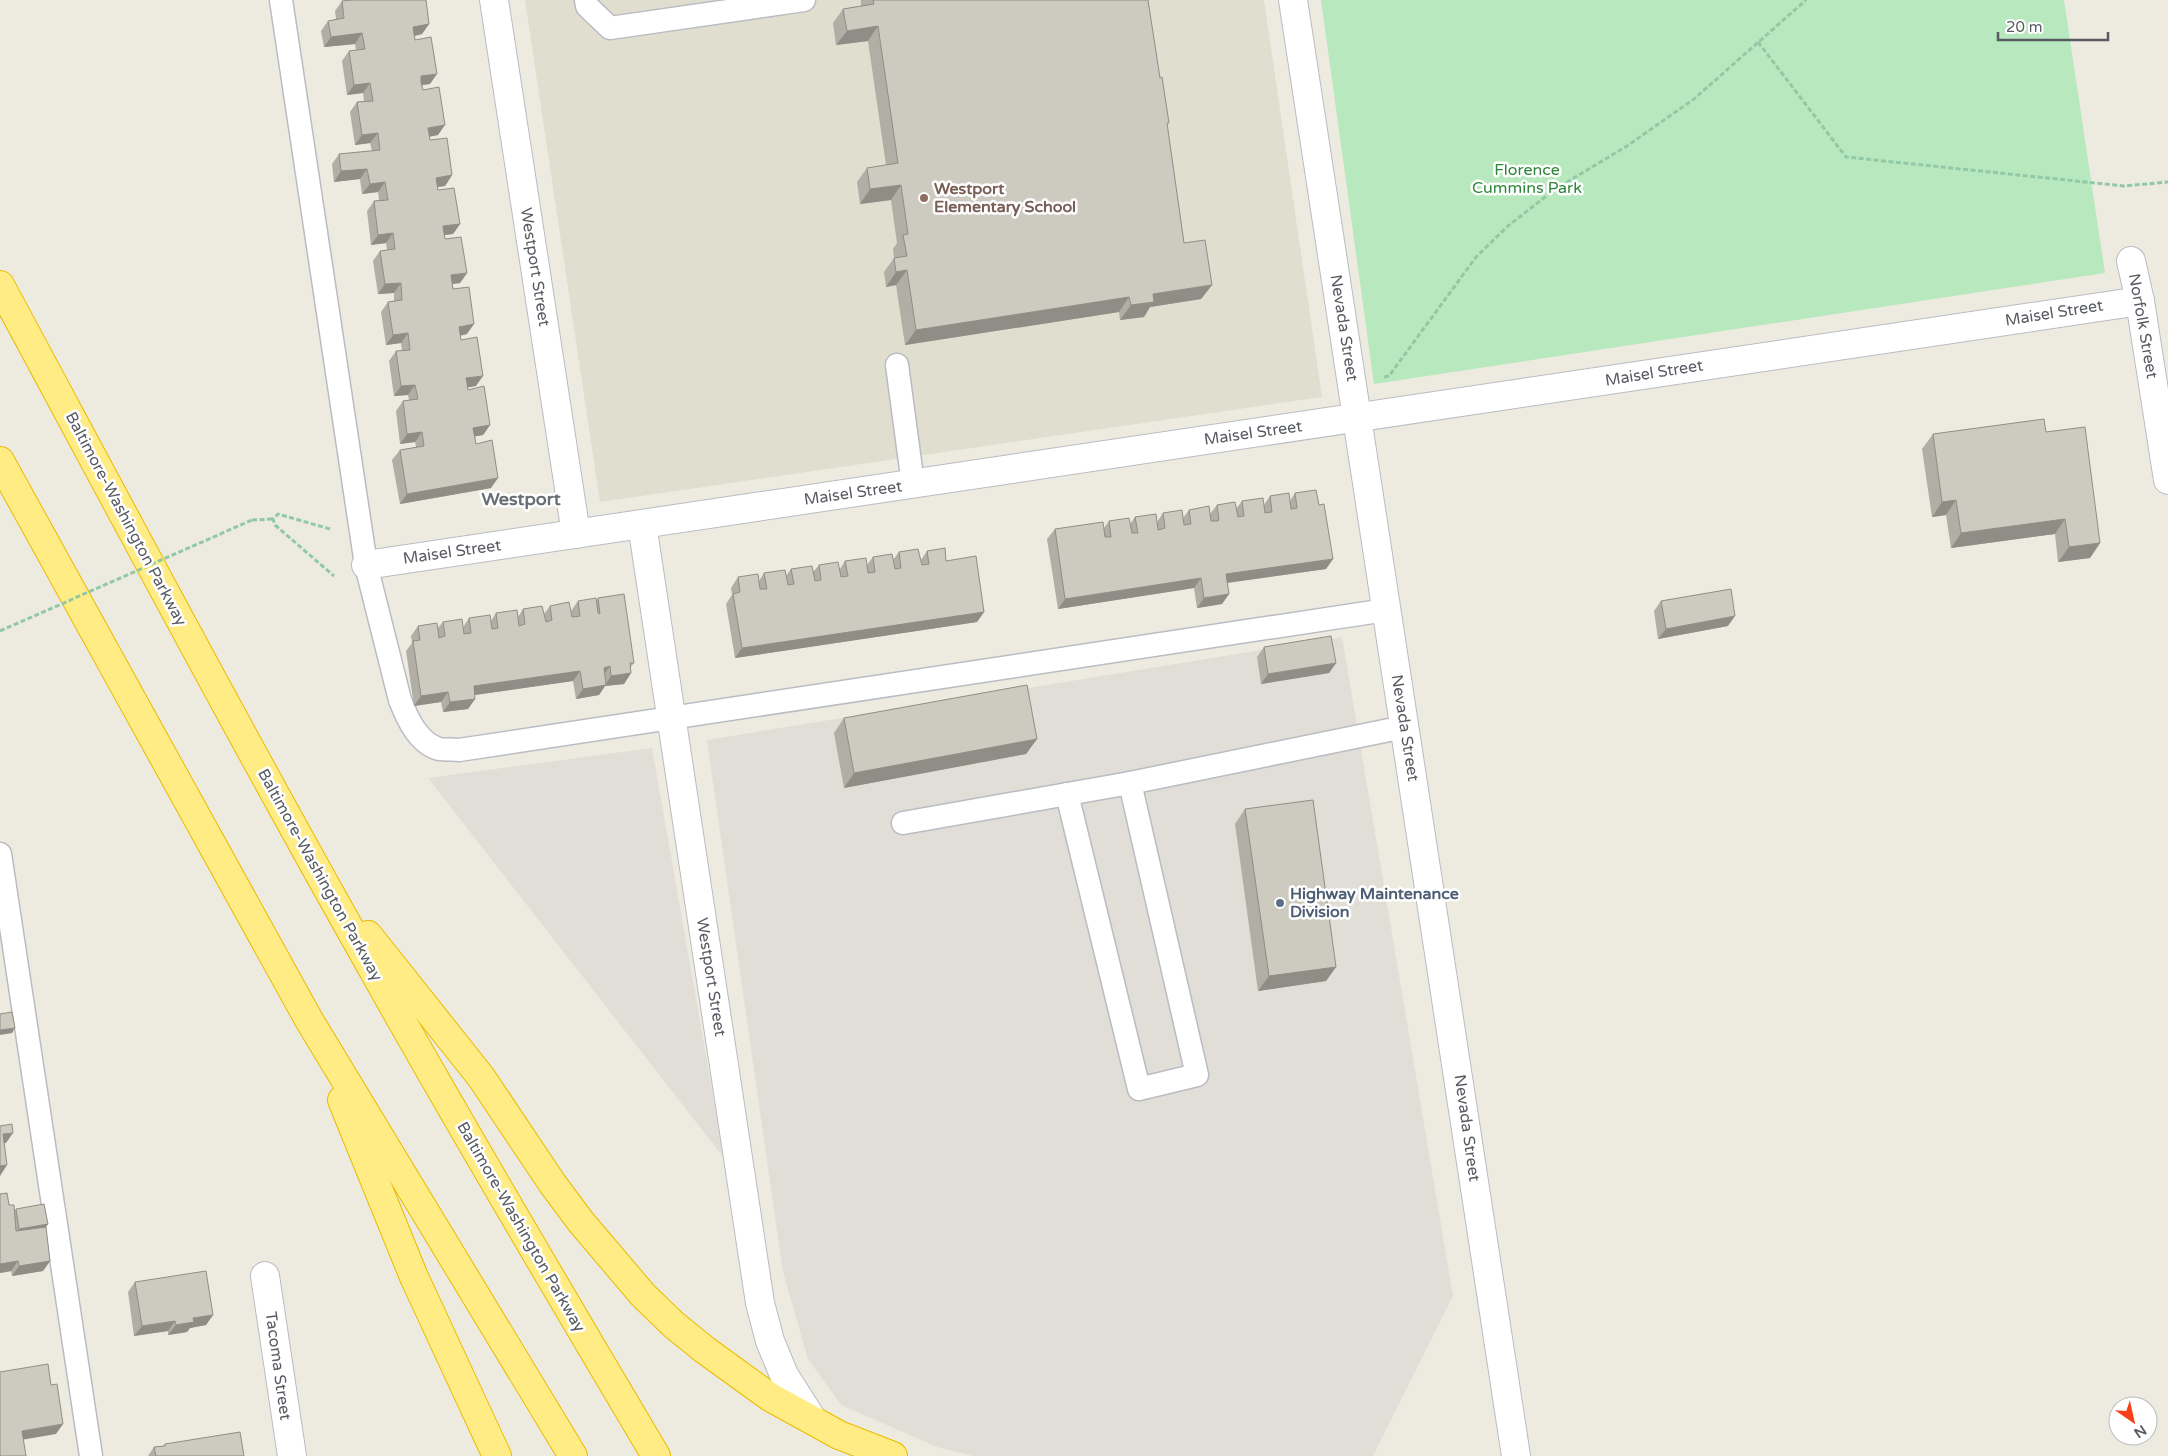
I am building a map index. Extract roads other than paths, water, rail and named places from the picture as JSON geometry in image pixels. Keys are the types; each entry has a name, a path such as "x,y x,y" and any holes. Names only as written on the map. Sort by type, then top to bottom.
{"highway":[{"name":"Baltimore-Washington Parkway","path":"0,285 318,870 449,1103 656,1456"},
{"path":"0,461 309,1020 573,1456"},
{"path":"318,870 481,1077 552,1183 581,1222 642,1295 674,1325 732,1371 770,1397 840,1435 893,1456"},
{"path":"309,1020 414,1277 496,1456"}],"street":[{"name":"Westport Street","path":"494,0 576,534"},
{"name":"Nevada Street","path":"1293,0 1404,727 1444,969 1516,1456"},
{"name":"Norfolk Street","path":"2131,261 2163,416 2168,480"},
{"name":"Maisel Street","path":"366,565 2140,300"},
{"name":"Westport Street","path":"642,524 760,1304 770,1341 781,1366 812,1419"},
{"name":"Tacoma Street","path":"265,1276 292,1456"}],"lane":[{"path":"280,0 366,565 400,700 408,722 419,736 438,748 459,750 1386,610"},
{"path":"586,0 587,6 610,28 804,0"},
{"path":"897,364 913,484"},
{"path":"904,823 1130,783 1404,727"},
{"path":"1067,794 1139,1089 1197,1075 1130,783"},
{"path":"0,854 90,1456"}],"place":[{"name":"Westport Elementary School","path":"924,198"},
{"name":"Highway Maintenance Division","path":"1280,903"}],"district":[{"name":"Westport","path":"521,499"}],"park label":[{"name":"Florence Cummins Park","path":"1527,179"}]}
